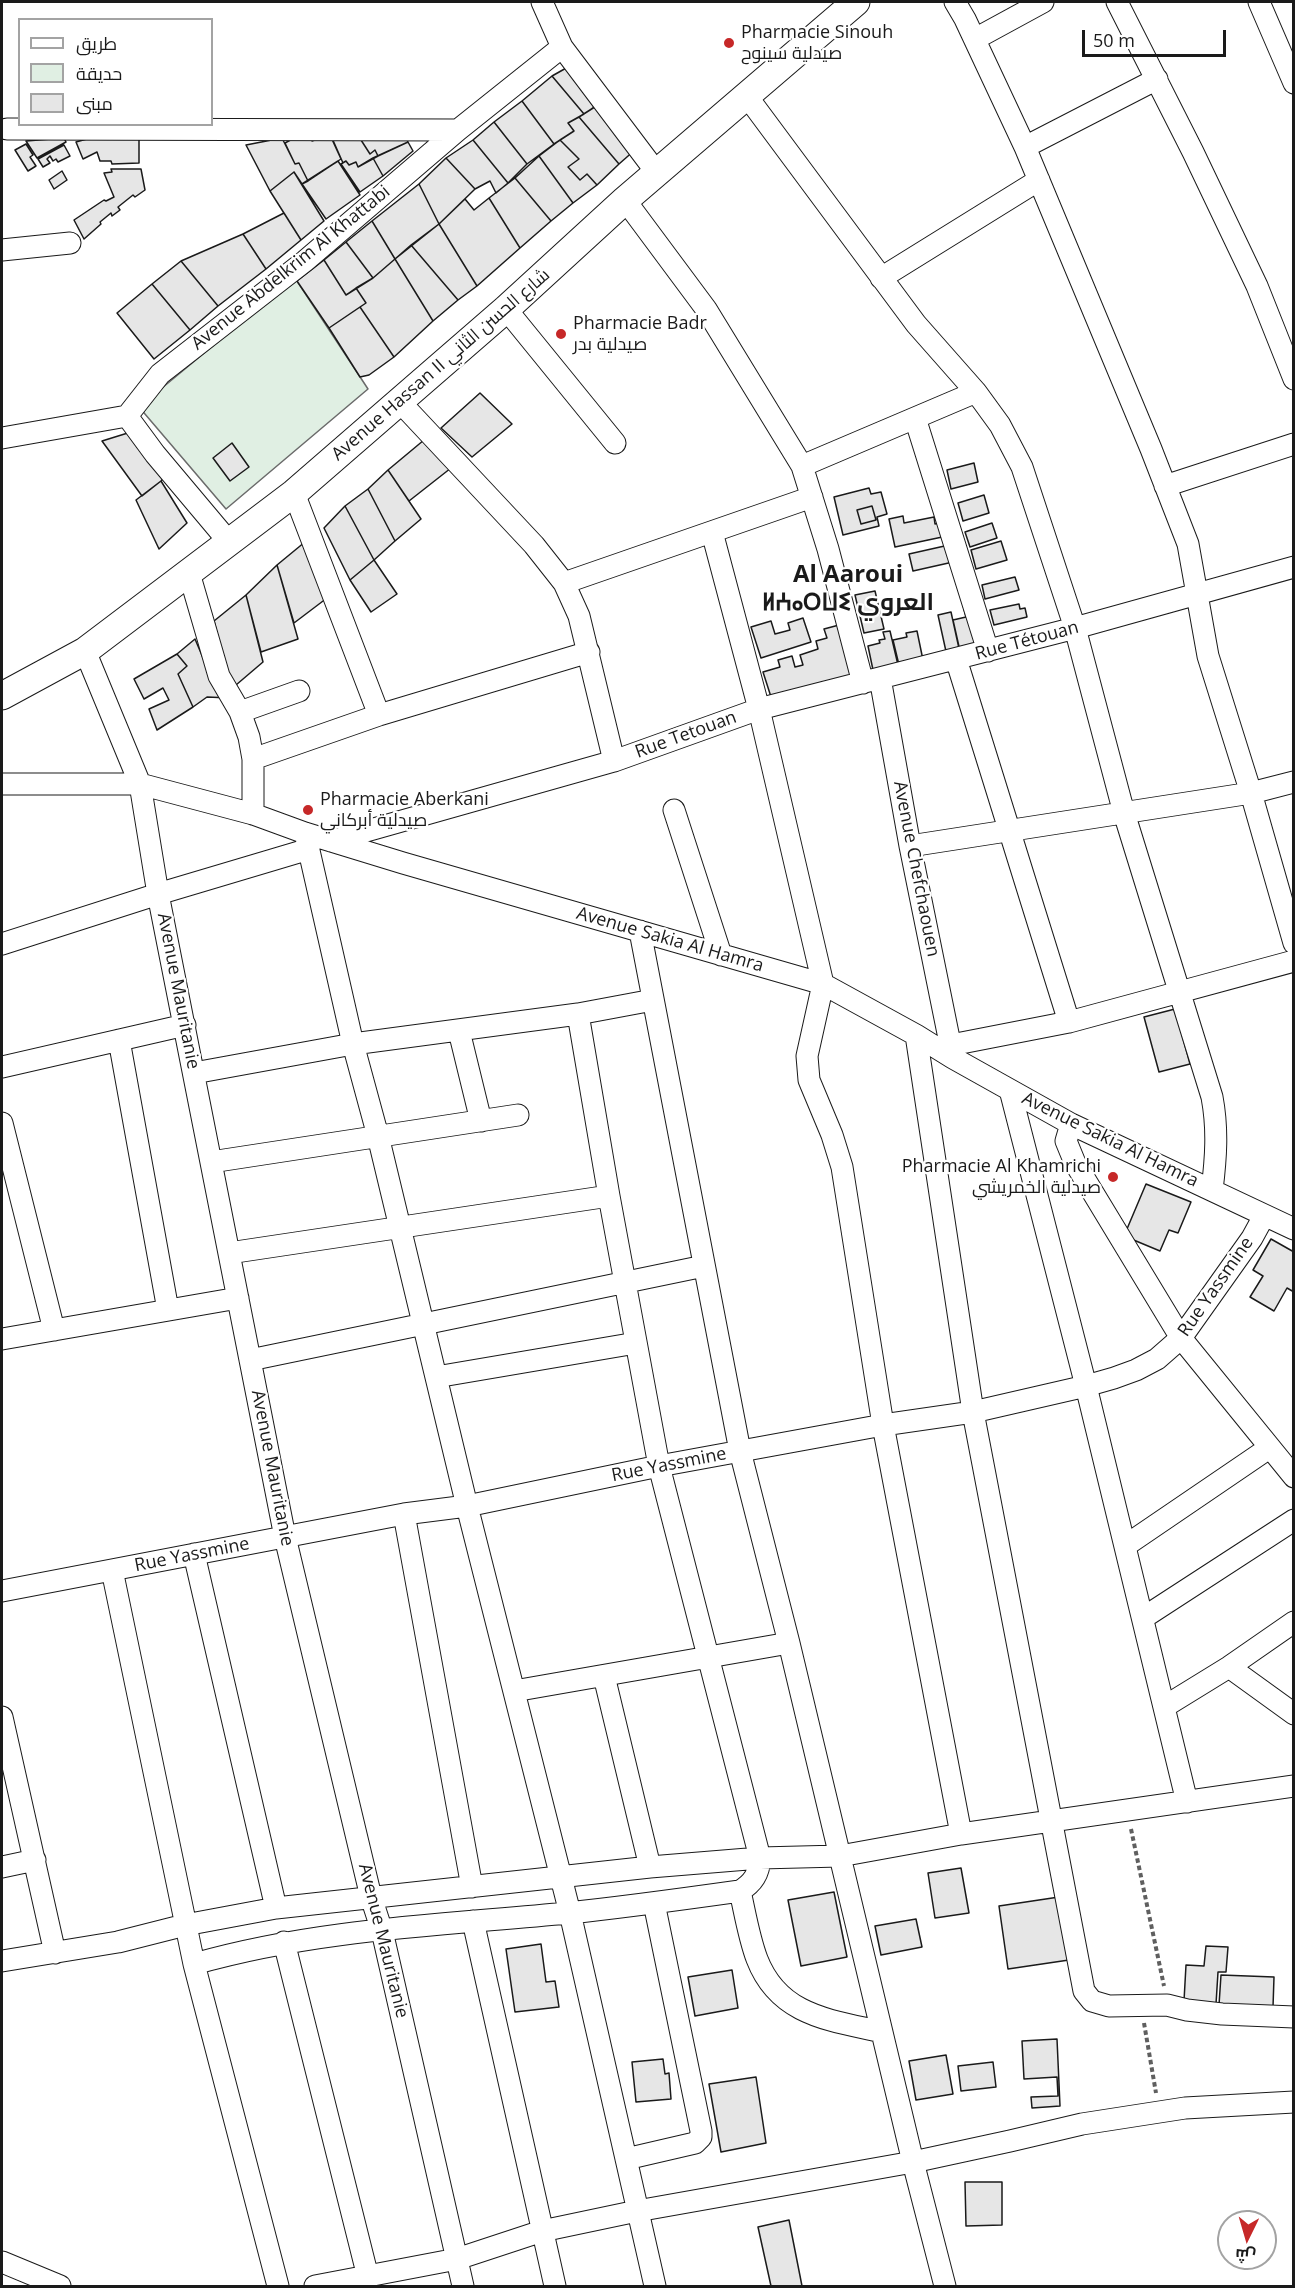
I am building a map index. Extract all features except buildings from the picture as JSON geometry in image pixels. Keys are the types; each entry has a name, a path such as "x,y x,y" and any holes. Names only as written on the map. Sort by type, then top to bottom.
{"main road":[{"name":"Avenue Hassan II شارع الحسن الثاني","path":"2,696 85,651 294,493 506,309 625,200 856,2"}],"street":[{"path":"542,2 562,47 657,173"},
{"path":"955,2 975,39 1025,147 1188,544 1194,572 1195,594 1208,656 1251,793 1293,943"},
{"path":"975,39 1043,2"},
{"path":"1117,2 1157,79 1257,286 1293,379"},
{"path":"1258,2 1293,83"},
{"name":"Avenue Abdelkrim Al Khattabi","path":"127,416 160,374 305,261 458,130 562,47"},
{"path":"1025,147 1157,79"},
{"path":"746,95 916,324 976,392 1000,424 1022,467 1075,628 1124,813 1212,1097 1217,1124 1212,1190"},
{"path":"8,129 458,130"},
{"path":"881,278 1039,180"},
{"name":"Avenue Chefchaouen","path":"625,200 706,309 802,466 871,681 910,846 952,1052"},
{"path":"2,250 70,243"},
{"path":"506,309 615,443"},
{"path":"802,466 976,392"},
{"path":"330,841 614,762 579,616 564,583 534,544 400,402"},
{"path":"2,438 127,416 155,454 230,542"},
{"path":"915,418 988,651"},
{"path":"1165,486 1293,444"},
{"path":"294,493 379,715"},
{"path":"564,583 812,497"},
{"path":"712,532 759,710 823,984 807,1056 809,1080 832,1135 842,1167 883,1425 961,1834"},
{"name":"Rue Tétouan","path":"759,710 1075,628 1293,567"},
{"path":"189,573 219,676 240,712 249,737 253,759 252,814"},
{"name":"Avenue Mauritanie","path":"85,651 140,784 158,894 285,1537 371,1897 382,1931 463,2286"},
{"path":"253,759 379,715 589,652"},
{"path":"956,659 1069,1022"},
{"path":"240,712 299,691"},
{"name":"Rue Tetouan","path":"614,762 759,710"},
{"path":"910,846 1251,793 1293,783"},
{"name":"Avenue Sakia Al Hamra","path":"2,784 140,784 252,814 307,841 330,841 823,984 952,1052 1010,1090 1071,1124 1293,1229"},
{"path":"674,810 721,955"},
{"path":"2,944 158,894 307,841 467,1506 570,1913 655,2286"},
{"path":"640,931 740,1451 789,1643 913,2162 945,2286"},
{"path":"952,1052 1293,961"},
{"path":"194,1073 354,1044 578,1014 653,1000"},
{"path":"194,1964 284,1942 473,1921 570,1913 740,1891 755,1878 759,1868 759,1858 659,1466 578,1014"},
{"path":"2,1067 184,1025"},
{"path":"459,1031 481,1121"},
{"path":"916,1035 973,1412 1084,1991 1092,2001 1100,2005 1167,2005 1222,2014 1293,2017"},
{"path":"119,1040 168,1310"},
{"path":"1010,1090 1086,1386 1187,1802"},
{"path":"212,1162 518,1115"},
{"path":"2,1123 54,1330"},
{"path":"1071,1124 1066,1141 1075,1162 1181,1338 1293,1477"},
{"path":"229,1253 609,1196"},
{"name":"Rue Yassmine","path":"2,1591 404,1514 467,1506 740,1451 883,1425 973,1412 1086,1386 1136,1370 1157,1359 1181,1338 1264,1216"},
{"path":"250,1360 704,1266"},
{"path":"2,1339 238,1298"},
{"path":"436,1377 636,1343"},
{"path":"1125,1546 1269,1448"},
{"path":"404,1514 472,1887"},
{"path":"1143,1618 1293,1520"},
{"path":"194,1554 276,1908"},
{"path":"112,1570 194,1964 278,2286"},
{"path":"1164,1707 1229,1667 1293,1622"},
{"path":"514,1691 709,1659 789,1643"},
{"path":"1229,1667 1293,1714"},
{"path":"604,1676 650,1867"},
{"path":"2,1717 55,1953"},
{"path":"2,1961 118,1942 185,1925 276,1908 650,1867 759,1858 840,1856 961,1834 1293,1786"},
{"path":"2,1867 35,1860"},
{"path":"740,1891 756,1957 774,1989 803,2011 820,2018 882,2032"},
{"path":"626,2159 695,2144 701,2137 654,1903"},
{"path":"473,1921 555,2286"},
{"path":"284,1942 368,2277"},
{"path":"315,2286 457,2259 542,2231 637,2211 913,2162 1082,2124 1160,2111 1293,2102"},
{"path":"2,2262 60,2286"}],"path":[{"path":"1126,1809 1167,2005"},
{"path":"1141,2006 1160,2111"}],"green space":[{"path":"295,278 368,389 226,509 139,407"}],"place":[{"name":"Pharmacie Sinouh صيدلية سينوح","path":"729,43"},
{"name":"Pharmacie Badr صيدلية بدر","path":"561,334"},
{"name":"Pharmacie Aberkani صيدلية أبركاني","path":"308,810"},
{"name":"Pharmacie Al Khamrichi صيدلية الخمريشي","path":"1113,1177"}],"district":[{"name":"Al Aaroui ⵍⵄⴰⵔⵡⵉ العروي","path":"848,589"}]}
